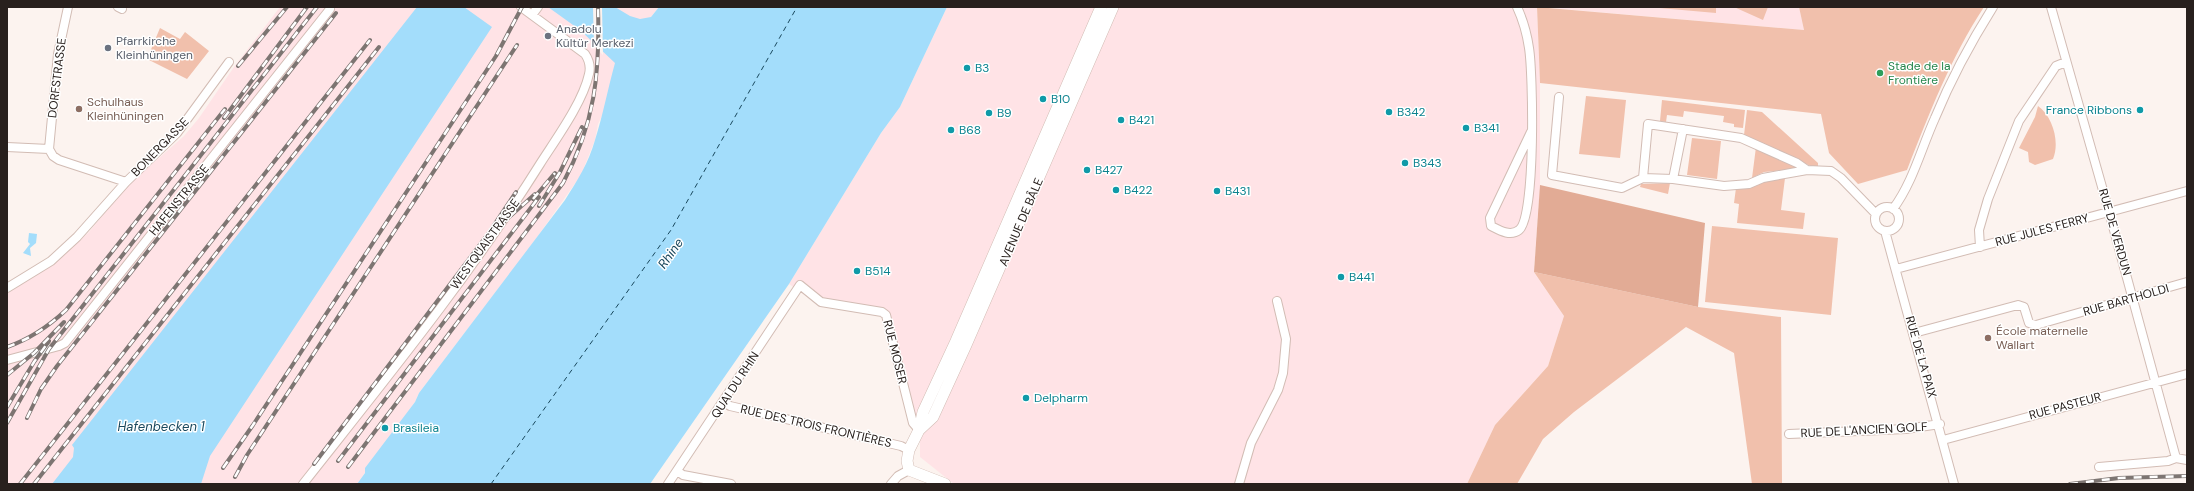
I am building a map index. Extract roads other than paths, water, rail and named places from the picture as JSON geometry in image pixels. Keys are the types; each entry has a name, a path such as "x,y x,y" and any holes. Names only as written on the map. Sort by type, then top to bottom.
{"main road":[{"name":"AVENUE DE BÂLE","path":"909,470 907,461 909,450 919,430 923,412 956,341 1100,7"},
{"name":"AVENUE DE BÂLE","path":"919,430 933,417 966,345 1113,7"},
{"path":"909,470 941,483"}],"street":[{"name":"DORFSTRASSE","path":"50,149 58,54 68,7"},
{"name":"WESTQUAISTRASSE","path":"303,484 506,218 573,110 589,75 588,60 580,49 522,7"},
{"path":"532,15 538,7"},
{"path":"1517,7 1529,47 1533,81 1530,184 1524,224 1520,229 1512,233 1491,226 1492,211 1511,176 1531,132"},
{"path":"1893,209 1907,189 1935,117 1958,66 1993,7"},
{"name":"RUE DE VERDUN","path":"2051,7 2110,212 2176,458"},
{"name":"HAFENSTRASSE","path":"7,360 65,343 330,9"},
{"name":"BONERGASSE","path":"50,149 53,156 59,160 126,182 177,133 229,62"},
{"path":"1980,247 1979,230 1988,198 2019,121 2056,66 2066,62"},
{"path":"1559,96 1552,175 1622,188 1643,178 1674,179 1724,186 1749,184 1763,178 1807,170 1831,171 1842,178 1876,214 1876,224 1885,230 1893,229 1898,223 1898,215 1893,209 1886,207 1876,214"},
{"path":"1643,178 1648,124 1742,138 1797,163 1807,170"},
{"path":"1674,179 1683,129"},
{"path":"7,147 50,149"},
{"path":"7,288 51,261 77,237 126,182"},
{"name":"RUE JULES FERRY","path":"1896,269 2187,191"},
{"name":"RUE DE LA PAIX","path":"1885,230 1940,424 1954,484"},
{"name":"RUE BARTHOLDI","path":"1914,333 2018,304 2024,306 2029,323 2036,325 2187,282"},
{"name":"RUE MOSER","path":"800,285 821,302 882,312 886,315 913,423 919,430"},
{"name":"QUAI DU RHIN","path":"668,484 724,402 800,285"},
{"path":"1239,484 1252,443 1278,390 1283,373 1286,339 1277,301"},
{"name":"RUE PASTEUR","path":"1943,440 2187,374"},
{"name":"RUE DES TROIS FRONTIÈRES","path":"724,402 730,406 901,446 909,450"},
{"name":"RUE DE L'ANCIEN GOLF","path":"1789,434 1906,429 1940,424"},
{"path":"2099,467 2168,461 2176,458 2187,460"},
{"path":"891,484 898,476 909,470"},
{"path":"677,471 683,475 731,484"}],"water":[{"name":"Hafenbecken 1","path":"417,7 464,7 492,27 210,456 201,484 52,484 73,457 74,448 72,445"},
{"name":"Rhine","path":"548,7 615,7 630,16 640,19 651,17 659,7 947,7 900,107 881,133 789,284 650,484 357,484 365,473 365,468 415,402 419,393 565,200 586,164 601,121 615,63 580,30"},
{"path":"29,233 37,234 36,243 30,248 31,256 23,253 30,244 28,242"}],"railway":[{"path":"238,66 287,7"},
{"path":"224,118 307,7"},
{"path":"7,423 49,349 317,7"},
{"path":"223,468 253,425 496,56 522,7"},
{"path":"348,467 563,183 574,161 589,119 598,54 598,7"},
{"path":"27,418 41,389 57,366 336,13"},
{"path":"20,484 370,40"},
{"path":"235,477 247,455 517,45"},
{"path":"34,484 379,47"},
{"path":"7,347 39,332 66,310 225,109"},
{"path":"539,206 560,172 582,127"},
{"path":"533,199 555,173"},
{"path":"314,464 488,234 516,192"},
{"path":"498,227 535,194"},
{"path":"338,461 539,197"},
{"path":"7,375 34,353 64,322"},
{"path":"7,407 34,362 49,341"},
{"path":"2070,484 2119,478 2187,476"}],"place":[{"name":"Anadolu Kültür Merkezi","path":"548,36"},
{"name":"Pfarrkirche Kleinhüningen","path":"108,48"},
{"name":"B3","path":"967,68"},
{"name":"Stade de la Frontière","path":"1880,73"},
{"name":"B10","path":"1043,99"},
{"name":"Schulhaus Kleinhüningen","path":"79,109"},
{"name":"France Ribbons","path":"2140,110"},
{"name":"B342","path":"1389,112"},
{"name":"B9","path":"989,113"},
{"name":"B421","path":"1121,120"},
{"name":"B341","path":"1466,128"},
{"name":"B68","path":"951,130"},
{"name":"B343","path":"1405,163"},
{"name":"B427","path":"1087,170"},
{"name":"B422","path":"1116,190"},
{"name":"B431","path":"1217,191"},
{"name":"B514","path":"857,271"},
{"name":"B441","path":"1341,277"},
{"name":"École maternelle Wallart","path":"1988,338"},
{"name":"Delpharm","path":"1026,398"},
{"name":"Brasileia","path":"385,428"}]}
